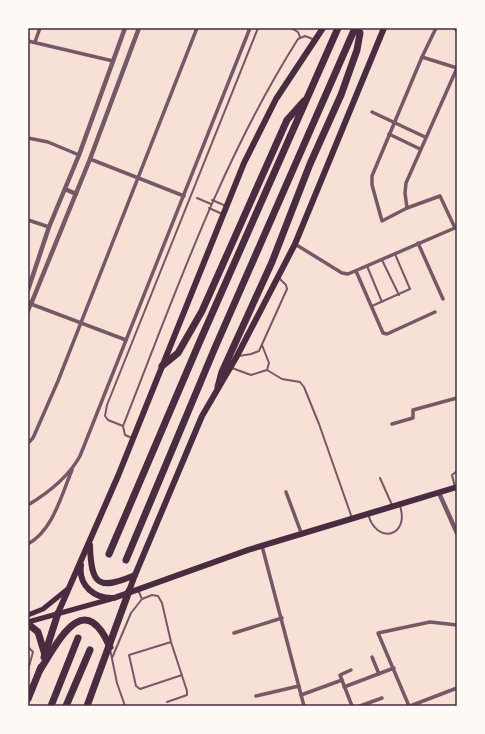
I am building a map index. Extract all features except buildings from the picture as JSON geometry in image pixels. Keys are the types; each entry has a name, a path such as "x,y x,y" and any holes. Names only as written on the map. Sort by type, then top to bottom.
{"highway":[{"path":"28,698 40,670 58,613 90,543 133,439 244,163 273,105 317,41 323,28"},
{"path":"126,560 217,342 355,28 360,33 357,50 341,95 310,164 272,262 222,372 218,387"},
{"path":"87,706 110,647 135,575 202,416 237,356 279,278 295,244 384,28"},
{"path":"109,554 337,29"},
{"path":"162,366 178,352 202,311 287,120 295,109 306,99"},
{"path":"81,562 81,574 86,586 95,595 114,598 129,591 262,546 456,488"},
{"path":"90,543 91,568 95,578 106,584 111,584 135,575"},
{"path":"40,670 63,633 80,620 90,620 99,626 110,647"},
{"path":"28,623 38,632 45,655"},
{"path":"51,706 78,638"},
{"path":"66,706 90,650"}],"main road":[{"path":"28,615 43,609 69,588"},
{"path":"28,623 58,613 114,598"}],"street":[{"path":"35,42 40,28"},
{"path":"28,290 49,227 79,155 125,28"},
{"path":"28,312 29,303 90,159 139,28"},
{"path":"28,443 33,438 58,381 197,28"},
{"path":"28,544 38,538 48,526 73,468 80,456 250,28"},
{"path":"295,244 342,273 348,274 456,227 441,196 407,208 382,221 372,185 372,176 394,121 436,28"},
{"path":"28,41 113,61"},
{"path":"407,208 405,193 406,183 425,137 457,68 422,57"},
{"path":"372,112 394,121 425,137"},
{"path":"389,134 420,149"},
{"path":"28,138 48,142 79,155"},
{"path":"90,159 184,196"},
{"path":"65,189 76,194"},
{"path":"28,220 49,227"},
{"path":"418,243 443,299"},
{"path":"356,270 383,333 387,334 435,312"},
{"path":"29,303 126,340"},
{"path":"392,424 413,418 413,410 457,398"},
{"path":"28,505 40,497 73,468"},
{"path":"286,492 302,534"},
{"path":"439,493 457,533"},
{"path":"262,546 300,686 304,706"},
{"path":"234,633 282,618"},
{"path":"457,625 424,623 378,633 410,706 457,688"},
{"path":"372,657 379,674"},
{"path":"344,687 394,668"},
{"path":"351,670 340,675 352,706"},
{"path":"301,695 342,680"},
{"path":"256,696 300,686"},
{"path":"360,706 382,698"}],"lane":[{"path":"123,426 108,420 105,416 107,405 258,28"},
{"path":"291,28 298,32 300,37"},
{"path":"133,439 125,435 123,426 212,200 237,146 272,79 300,37 305,36 317,41"},
{"path":"197,198 211,204"},
{"path":"212,200 226,206"},
{"path":"209,208 223,214"},
{"path":"372,306 399,295 408,290 410,286 395,253"},
{"path":"382,259 399,295"},
{"path":"367,266 382,302"},
{"path":"237,356 257,352 262,345 287,289 286,285 279,278"},
{"path":"262,345 269,364 268,371"},
{"path":"231,367 251,375 268,371 278,378 296,381 304,387 319,424 352,519"},
{"path":"456,488 452,475 457,471"},
{"path":"380,478 393,507"},
{"path":"368,514 371,524 378,532 388,534 398,529 403,520 399,504"},
{"path":"137,589 142,599"},
{"path":"112,658 130,612 142,599 152,595 158,596 162,602 171,642 187,695 167,702"},
{"path":"171,642 129,655 136,686 140,689 182,675"},
{"path":"110,647 125,706"},
{"path":"28,648 33,652 28,670"}]}
